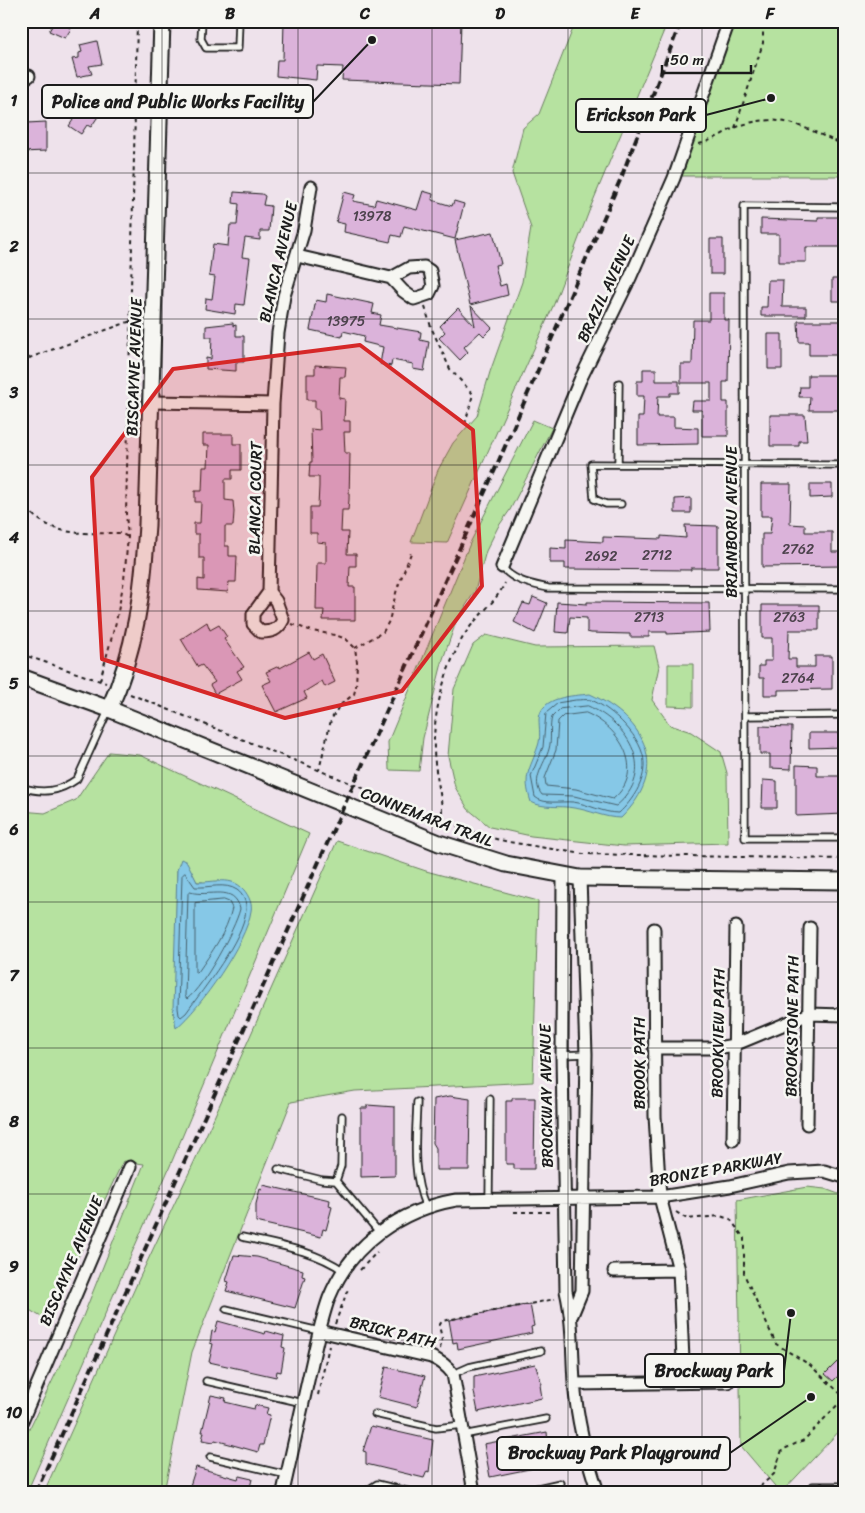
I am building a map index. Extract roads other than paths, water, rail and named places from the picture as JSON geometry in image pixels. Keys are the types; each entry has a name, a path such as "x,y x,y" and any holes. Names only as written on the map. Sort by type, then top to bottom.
{"street":[{"name":"BISCAYNE AVENUE","path":"110,709 131,654 144,580 148,525 162,21"},
{"name":"BRAZIL AVENUE","path":"505,570 580,380 630,278 674,178 729,21"},
{"name":"BLANCA AVENUE","path":"274,404 280,316 284,296 304,230 310,187"},
{"path":"297,256 391,278 408,296 414,299 422,298 429,294 433,286 430,271 424,267 409,268 391,278"},
{"path":"150,402 274,404"},
{"name":"BLANCA COURT","path":"269,592 276,601 283,620 280,628 271,632 261,632 253,624 253,614 269,592 274,404"},
{"name":"CONNEMARA TRAIL","path":"21,676 110,709 478,858 580,878 844,881"},
{"name":"BROCKWAY AVENUE","path":"563,875 562,1055 566,1290 572,1315 574,1384 586,1449 598,1492"},
{"name":"BROCKWAY AVENUE","path":"572,1315 582,1291 584,1199 586,1054 580,878"},
{"name":"BROOKVIEW PATH","path":"733,1140 736,927"},
{"name":"BROOKSTONE PATH","path":"807,1124 810,928"},
{"name":"BROOK PATH","path":"654,929 654,1048 660,1197 679,1270 684,1382"},
{"path":"654,1048 717,1048 734,1045 809,1014 844,1015"},
{"name":"BISCAYNE AVENUE","path":"21,1423 130,1167"},
{"name":"BRONZE PARKWAY","path":"283,1492 319,1331 329,1300 344,1271 368,1242 379,1232 405,1216 426,1207 456,1200 489,1198 584,1199 660,1197 730,1186 789,1173 824,1171 844,1177"},
{"path":"614,1271 679,1270"},
{"name":"BRICK PATH","path":"319,1331 438,1360 453,1374"},
{"path":"453,1374 473,1490"},
{"path":"574,1384 728,1382"}],"lane":[{"path":"202,21 201,39 206,48 238,48 239,21"},
{"name":"BRIANBORU AVENUE","path":"844,207 744,206 745,838 844,838"},
{"path":"618,464 619,383"},
{"path":"622,504 606,504 594,500 591,464 844,465"},
{"path":"505,570 527,583 548,588 844,588"},
{"path":"21,787 52,792 68,786 77,779 110,709"},
{"path":"745,716 844,715"},
{"path":"562,1055 586,1054"},
{"path":"489,1198 490,1099"},
{"path":"417,1102 416,1173 420,1194 426,1207"},
{"path":"336,1181 341,1166 342,1116"},
{"path":"278,1169 322,1180 336,1181 379,1232"},
{"path":"242,1237 310,1253 331,1262 344,1271"},
{"path":"226,1309 319,1331"},
{"path":"453,1374 469,1367 541,1352"},
{"path":"206,1381 303,1403"},
{"path":"374,1414 436,1428 462,1430 546,1419"},
{"path":"210,1457 287,1475"},
{"path":"520,1492 560,1483"},
{"path":"367,1490 384,1485 411,1492"},
{"path":"813,1486 844,1486"},
{"path":"459,1492 473,1490"}],"water":[{"path":"590,694 610,705 626,718 638,732 645,748 648,765 645,782 636,800 621,818 609,817 574,808 536,804 531,802 528,793 527,779 539,743 541,711 551,702 559,699"},
{"path":"181,859 187,862 197,882 225,881 236,884 247,895 251,908 248,924 221,974 197,1006 176,1028 173,1008 177,870"}],"railway":[{"path":"36,1492 497,465 621,178 681,21"}],"place":[{"name":"Police and Public Works Facility","path":"372,40"},
{"name":"Erickson Park","path":"771,98"},
{"name":"Brockway Park","path":"791,1313"},
{"name":"Brockway Park Playground","path":"811,1397"}]}
